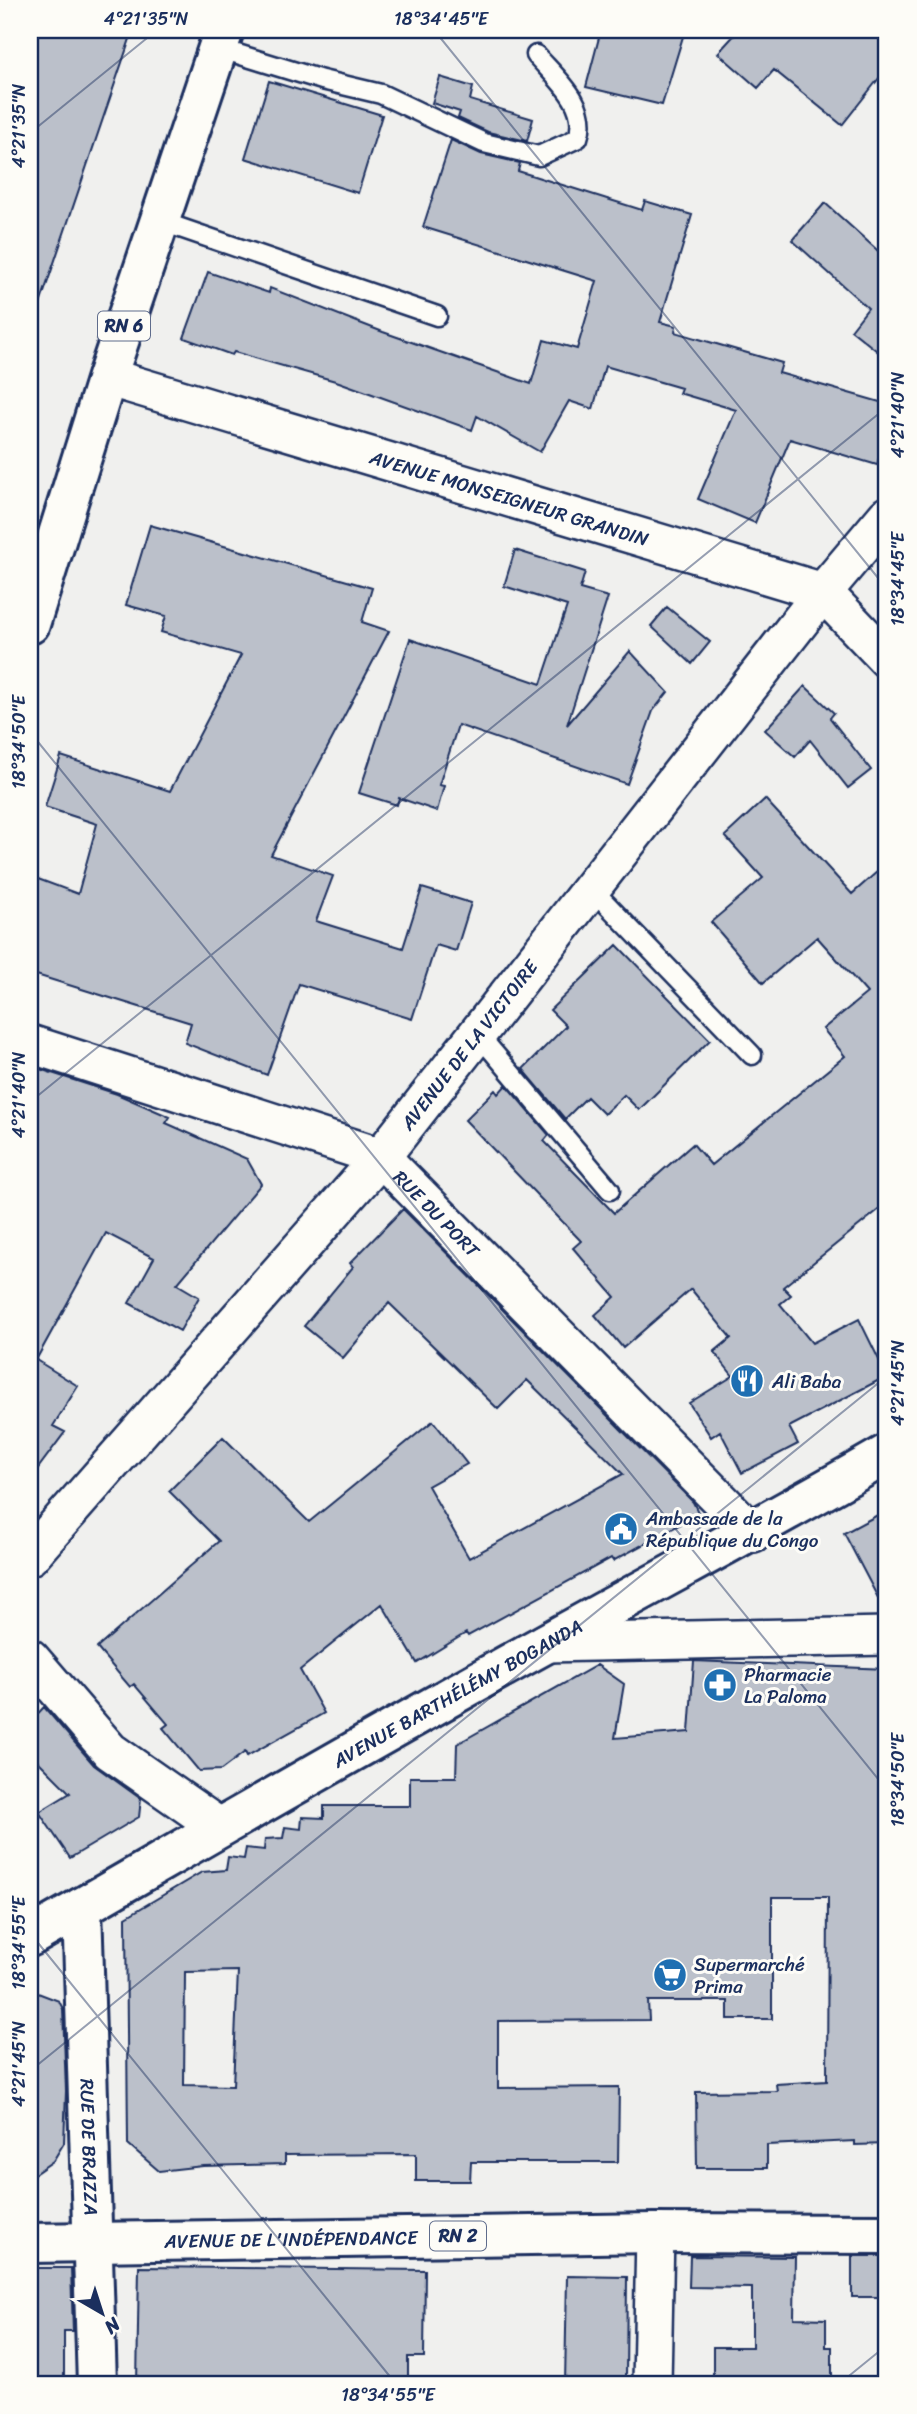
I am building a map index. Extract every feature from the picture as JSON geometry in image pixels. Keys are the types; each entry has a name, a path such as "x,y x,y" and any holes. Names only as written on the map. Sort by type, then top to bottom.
{"main road":[{"name":"RN 6","path":"30,624 107,377 221,39"},
{"name":"AVENUE BARTHÉLÉMY BOGANDA","path":"30,1937 219,1826 546,1643 753,1532 887,1454"},
{"name":"RUE DE BRAZZA","path":"82,1907 97,2384"},
{"name":"AVENUE DE L'INDÉPENDANCE","path":"30,2243 655,2232 887,2234"}],"street":[{"name":"AVENUE MONSEIGNEUR GRANDIN","path":"107,377 823,592 887,659"},
{"name":"AVENUE DE LA VICTOIRE","path":"30,1556 381,1157 823,592 887,516"},
{"name":"RUE DU PORT","path":"30,1044 381,1157 753,1532"},
{"path":"546,1643 887,1636"},
{"path":"30,1658 110,1751 219,1826"},
{"path":"652,2384 655,2232"}],"lane":[{"path":"221,39 322,80 381,94 484,143 539,156 579,138 583,125 573,97 536,55"},
{"path":"160,221 437,316"},
{"path":"591,888 752,1055"},
{"path":"477,1033 610,1190"}],"building":[{"path":"30,30 133,30 34,322 30,322"},
{"path":"601,30 685,30 662,105 586,87"},
{"path":"739,30 887,30 887,68 842,125 774,70 758,88 718,53"},
{"path":"440,77 473,87 470,100 533,119 527,141 488,132 458,118 460,112 432,103"},
{"path":"269,81 382,115 358,193 245,158"},
{"path":"451,140 481,154 520,163 518,171 642,210 645,201 692,215 660,322 676,326 675,332 782,363 779,373 887,404 887,430 877,465 790,439 755,523 698,499 736,410 679,393 681,388 605,366 593,409 569,401 540,452 477,416 472,430 339,382 234,352 232,355 184,338 208,272 269,293 270,288 383,332 531,384 544,340 577,349 597,281 423,227"},
{"path":"825,203 887,259 887,359 851,330 868,308 792,240"},
{"path":"150,525 372,588 362,622 389,631 271,855 333,876 316,921 403,948 422,888 471,903 456,951 436,945 412,1019 299,984 267,1075 185,1043 191,1023 30,973 30,876 78,894 97,824 45,807 61,756 170,791 241,655 161,632 166,616 126,605"},
{"path":"515,550 585,572 580,589 608,597 567,725 630,651 668,692 653,711 627,784 458,725 439,785 444,786 437,811 399,798 397,805 359,793 410,639 541,684 567,606 504,586"},
{"path":"667,607 710,642 692,664 651,626"},
{"path":"805,686 834,713 830,718 871,770 848,788 810,740 795,757 765,730"},
{"path":"765,799 852,894 887,863 887,1203 783,1287 791,1295 780,1304 812,1343 859,1319 887,1376 789,1427 798,1444 742,1473 720,1431 711,1437 689,1403 733,1376 714,1352 731,1338 691,1289 623,1348 595,1315 615,1297 573,1248 581,1241 465,1120 495,1090 498,1094 506,1085 549,1135 544,1141 614,1213 693,1144 711,1165 845,1056 823,1029 867,993 817,937 763,983 711,922 763,878 725,836"},
{"path":"617,945 710,1040 639,1110 624,1095 604,1114 587,1097 565,1119 523,1069 566,1026 550,1010"},
{"path":"30,1066 117,1094 170,1117 166,1123 247,1159 261,1184 177,1284 199,1297 180,1331 129,1303 154,1258 106,1233 36,1360 78,1386 53,1426 65,1432 30,1479"},
{"path":"403,1209 693,1502 699,1514 613,1561 611,1558 468,1636 466,1633 417,1663 382,1604 300,1670 324,1713 247,1756 245,1752 221,1770 199,1771 163,1728 168,1724 134,1684 130,1687 97,1648 219,1541 169,1491 223,1437 309,1522 433,1421 467,1464 428,1486 469,1558 623,1474 527,1380 498,1409 389,1303 343,1358 304,1326 353,1267 350,1263"},
{"path":"887,1510 887,1615 844,1533"},
{"path":"694,1661 887,1669 887,2144 855,2145 855,2141 767,2145 767,2168 697,2168 696,2092 777,2091 776,2084 827,2081 828,1897 772,1897 772,2019 728,2019 728,2001 648,2001 649,2020 498,2021 498,2088 619,2087 618,2162 471,2162 470,2181 416,2181 416,2154 285,2155 285,2164 203,2166 159,2171 128,2144 126,1917 202,1872 226,1870 228,1857 244,1859 246,1848 264,1850 265,1839 283,1838 285,1827 301,1829 302,1817 324,1818 324,1806 410,1806 410,1777 456,1777 457,1744 597,1665 624,1684 615,1738 689,1732","holes":["238,1971 233,2086 184,2085 185,1972"]},
{"path":"44,1707 94,1765 141,1799 139,1817 70,1858 39,1812 70,1793 30,1753 30,1722"},
{"path":"30,1990 59,2001 63,2009 66,2091 64,2143 53,2161 30,2177"},
{"path":"690,2256 795,2257 794,2318 826,2319 826,2347 832,2347 832,2384 713,2384 713,2347 752,2347 752,2288 689,2287"},
{"path":"852,2256 884,2256 884,2297 852,2297"},
{"path":"139,2267 425,2270 424,2357 408,2357 408,2384 137,2384"},
{"path":"30,2268 71,2268 73,2331 64,2331 64,2384 30,2384"},
{"path":"567,2276 627,2277 626,2377 621,2377 621,2384 565,2384"}],"place":[{"name":"Ali Baba","path":"747,1381"},
{"name":"Ambassade de la République du Congo","path":"621,1529"},
{"name":"Pharmacie La Paloma","path":"720,1685"},
{"name":"Supermarché Prima","path":"670,1975"}]}
